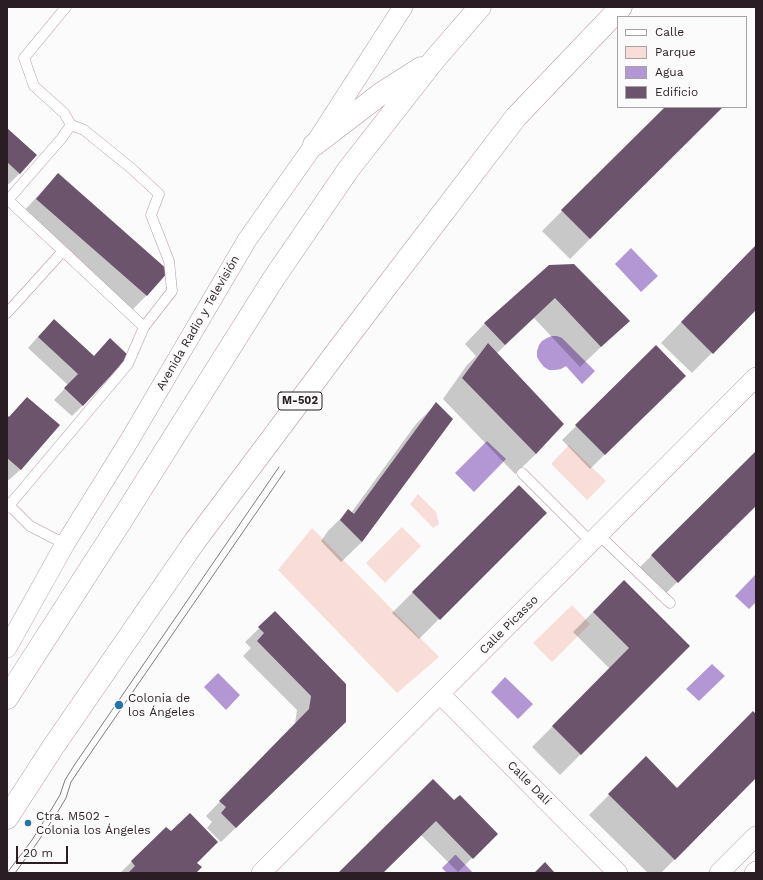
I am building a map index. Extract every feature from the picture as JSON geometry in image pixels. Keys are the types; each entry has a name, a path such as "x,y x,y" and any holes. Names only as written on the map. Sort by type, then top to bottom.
{"highway":[{"path":"7,698 272,281 348,170 434,60 480,7"},
{"name":"M-502","path":"7,818 57,741 195,541 344,342 516,117 621,7"},
{"path":"314,145 382,93 434,60"}],"street":[{"name":"Avenida Radio y Televisión","path":"7,648 65,544 129,441 248,240 314,145 404,7"},
{"name":"Calle Picasso","path":"260,873 756,377"},
{"name":"Calle Dalí","path":"440,694 618,873"},
{"path":"719,873 756,836"}],"lane":[{"path":"65,544 30,526 8,505 128,364 144,327 172,291 170,261 151,215 159,194 132,168 84,130 71,125 64,113 34,86 24,58 66,7"},
{"path":"71,125 61,139 7,199 144,327"},
{"path":"7,313 64,251"},
{"path":"522,473 670,603"}],"green space":[{"path":"569,445 606,481 587,500 551,464"},
{"path":"418,494 436,512 439,524 433,528 410,504"},
{"path":"402,527 421,546 385,583 366,563"},
{"path":"312,528 439,657 397,693 278,570"},
{"path":"572,605 590,624 552,662 533,643"}],"water":[{"path":"631,248 658,276 641,292 615,264"},
{"path":"552,336 562,338 595,371 582,384 566,366 561,369 549,370 540,362 537,357 539,345 542,341"},
{"path":"487,441 506,459 474,492 455,473"},
{"path":"756,574 756,602 749,609 735,596"},
{"path":"712,664 725,676 699,701 686,689"},
{"path":"218,673 240,695 226,710 204,687"},
{"path":"505,677 533,704 518,719 491,692"},
{"path":"455,855 473,873 447,873 442,868"}],"building":[{"path":"664,108 722,108 590,239 561,210"},
{"path":"7,128 37,155 20,174 7,162"},
{"path":"58,173 169,271 147,296 36,199"},
{"path":"756,245 756,310 713,354 681,322"},
{"path":"574,264 630,321 601,347 555,298 505,345 484,323 549,265"},
{"path":"54,319 94,356 110,338 129,356 83,406 64,388 78,374 38,337"},
{"path":"488,343 564,424 536,454 462,378"},
{"path":"656,345 686,376 605,455 575,425"},
{"path":"27,397 60,425 21,470 7,458 7,415 9,417"},
{"path":"436,402 453,419 362,542 340,520 348,509 354,514"},
{"path":"756,451 756,506 678,583 651,555"},
{"path":"519,485 547,513 440,620 412,592"},
{"path":"624,580 690,646 581,755 552,726 629,648 593,612"},
{"path":"275,611 346,684 346,722 236,828 221,813 226,807 219,801 309,709 311,696 257,641 264,633 258,627"},
{"path":"753,711 756,714 756,778 675,860 608,794 646,756 677,788"},
{"path":"433,779 454,800 460,795 498,834 473,859 436,821 383,873 338,873"},
{"path":"190,813 218,842 197,863 202,867 196,873 128,873 135,866 131,861 166,827 171,831"},
{"path":"545,862 555,873 534,873"}],"tram line":[{"path":"7,873 32,840 51,810 60,795 65,780 75,764 279,467"},
{"path":"15,873 57,813 66,798 71,782 81,767 285,471"}],"place":[{"name":"Colonia de los Ángeles","path":"119,705"},
{"name":"Ctra. M502 - Colonia los Ángeles","path":"28,823"}]}
